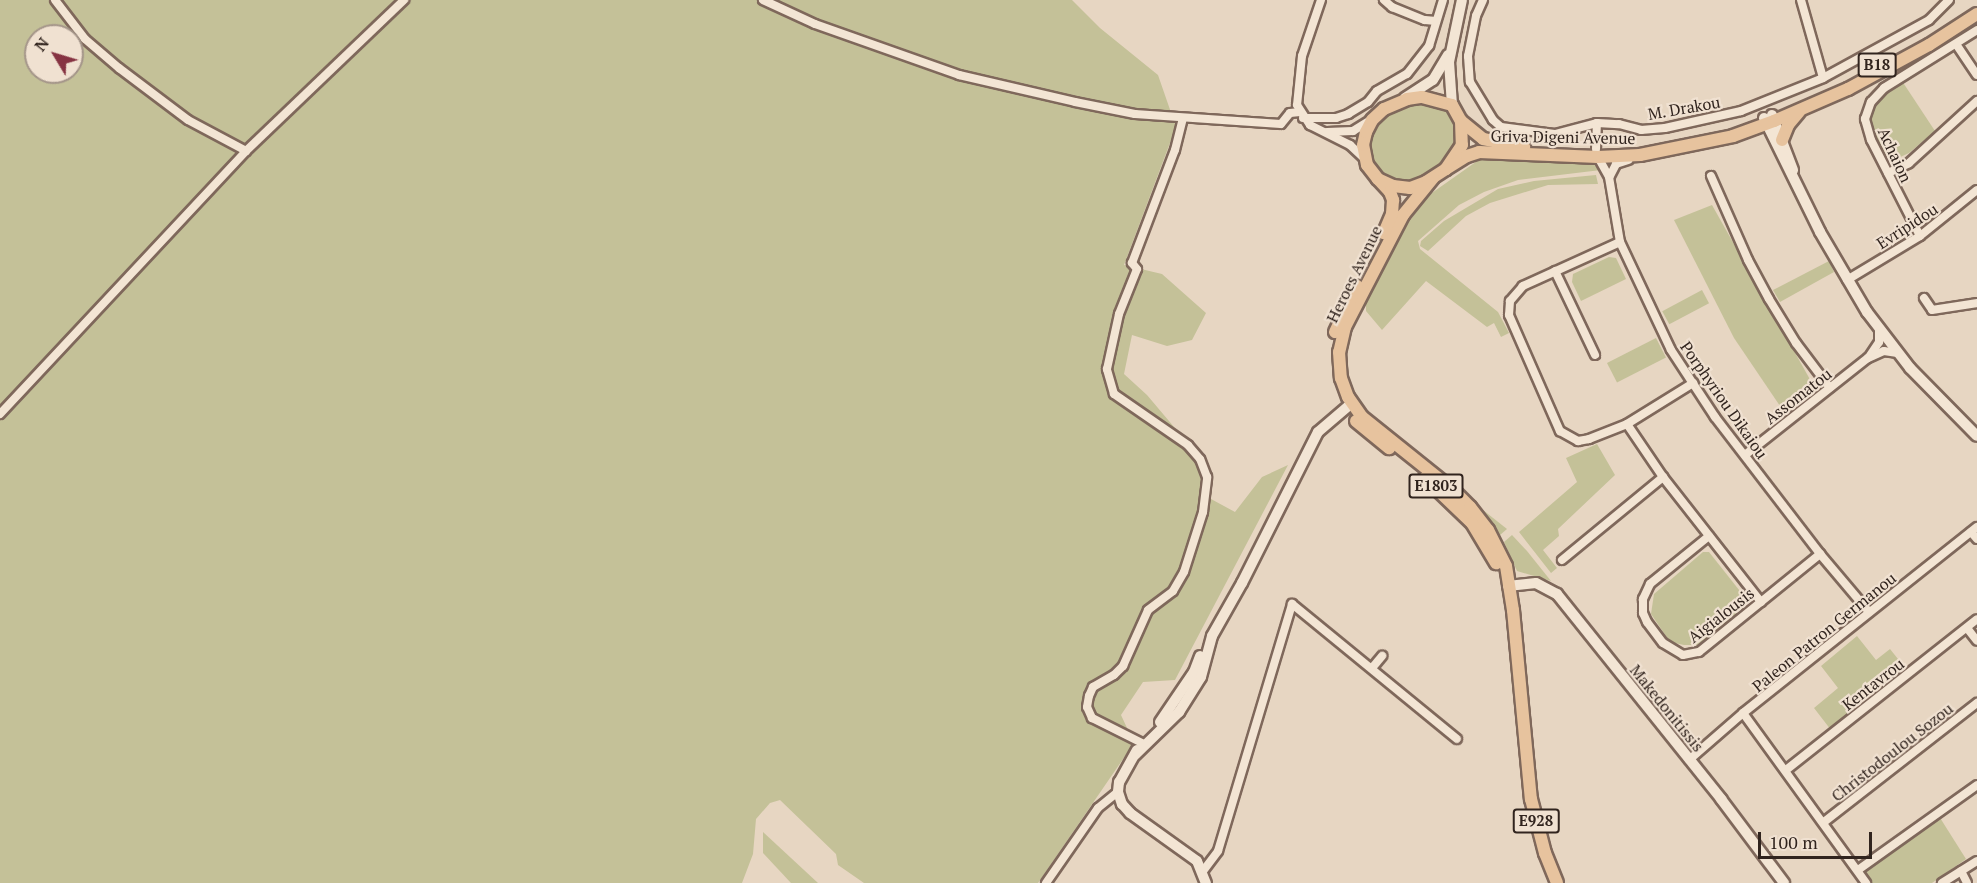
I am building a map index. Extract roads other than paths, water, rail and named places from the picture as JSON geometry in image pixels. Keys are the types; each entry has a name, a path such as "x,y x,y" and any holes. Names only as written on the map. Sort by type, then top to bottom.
{"main road":[{"path":"1451,46 1432,80 1377,115 1365,132 1363,145 1365,159 1370,170 1378,179 1401,188 1418,186 1446,169 1462,145 1461,121 1452,105 1448,79 1451,46 1462,0"},
{"name":"Griva Digeni Avenue","path":"1446,169 1467,156 1479,152 1640,155 1717,140 1769,120 1844,83 1925,38 1977,5"},
{"name":"Griva Digeni Avenue","path":"1461,121 1477,135 1492,142 1597,153 1682,140 1799,111 1887,69 1977,14"},
{"path":"1399,101 1422,97 1452,105"},
{"path":"1782,140 1788,125 1799,111"},
{"path":"1769,120 1782,140 1792,164 1794,177"},
{"path":"1769,120 1786,166 1794,177 1820,232 1879,329 1896,353 1977,436"},
{"name":"Heroes Avenue","path":"1348,405 1340,371 1343,334 1395,228 1411,203 1433,178"},
{"name":"Heroes Avenue","path":"1378,179 1392,195 1392,214 1342,314 1333,340 1331,367 1336,387 1365,429 1457,506 1481,536 1508,584 1513,610 1531,799 1545,853 1557,883"},
{"path":"1135,755 1179,712 1201,677 1212,636 1242,583 1318,432 1348,405"},
{"name":"Makedonitissis","path":"1508,584 1536,584 1557,594 1784,883"},
{"path":"1206,883 1203,871 1188,852 1126,808 1118,792 1121,775 1142,743 1166,717 1194,672 1205,642 1212,636"}],"street":[{"path":"55,0 85,39 119,68 188,120 246,151"},
{"path":"0,414 246,151 404,0"},
{"path":"763,0 835,32 959,75 1125,112 1281,124 1290,113 1336,118 1348,114 1368,102 1377,92 1407,74 1429,46 1443,0"},
{"path":"1321,0 1302,56 1297,105 1301,115 1323,133 1350,145 1365,159"},
{"path":"1383,0 1403,11 1436,21"},
{"name":"M. Drakou","path":"1483,0 1471,34 1468,72 1470,82 1492,120 1506,128 1555,134 1597,123 1618,124 1641,130 1704,120 1741,111 1823,78 1929,20 1949,0"},
{"path":"1801,0 1823,78"},
{"name":"Achaion","path":"1920,236 1871,140 1865,119 1871,102 1884,88 1977,30"},
{"path":"1956,44 1977,75"},
{"path":"1887,173 1909,163 1977,101"},
{"path":"1323,133 1353,131 1377,115"},
{"path":"1142,743 1092,717 1087,707 1089,696 1093,687 1114,675 1123,666 1148,610 1173,591 1199,531 1207,494 1207,477 1200,459 1188,445 1114,394 1107,369 1119,314 1137,269 1132,263 1155,205 1183,118"},
{"path":"1597,123 1597,153"},
{"name":"Porphyriou Dikaiou","path":"1597,153 1609,177 1620,242 1662,333 1693,383 1745,455 1820,554 1869,612"},
{"path":"1609,177 1616,164 1640,155"},
{"path":"1711,176 1748,260 1769,299 1796,343 1830,388"},
{"name":"Evripidou","path":"1847,279 1920,236 1977,190"},
{"path":"1620,242 1518,290 1508,308 1560,431 1578,441 1626,424 1693,383"},
{"path":"1555,271 1595,355"},
{"path":"1924,298 1932,310 1977,303"},
{"name":"Assomatou","path":"1868,358 1879,342 1879,329"},
{"name":"Assomatou","path":"1745,455 1868,358 1884,351 1896,353"},
{"path":"1626,424 1663,477 1761,602"},
{"path":"1562,560 1663,477"},
{"path":"1974,529 1977,539"},
{"name":"Paleon Patron Germanou","path":"1689,760 1743,713 1974,529"},
{"name":"Aigialousis","path":"1709,536 1658,577 1646,590 1643,613 1663,643 1683,655 1699,652 1820,554"},
{"path":"1203,871 1218,851 1292,604 1457,739"},
{"name":"Kentavrou","path":"1786,770 1977,619"},
{"path":"1967,628 1977,641"},
{"path":"1372,668 1382,656"},
{"name":"Christodoulou Sozou","path":"1824,822 1977,703"},
{"path":"1743,713 1866,883"},
{"path":"1858,870 1977,784"},
{"path":"1046,883 1098,808 1118,792"},
{"path":"1942,883 1977,861"},
{"path":"1961,871 1967,883"}]}
